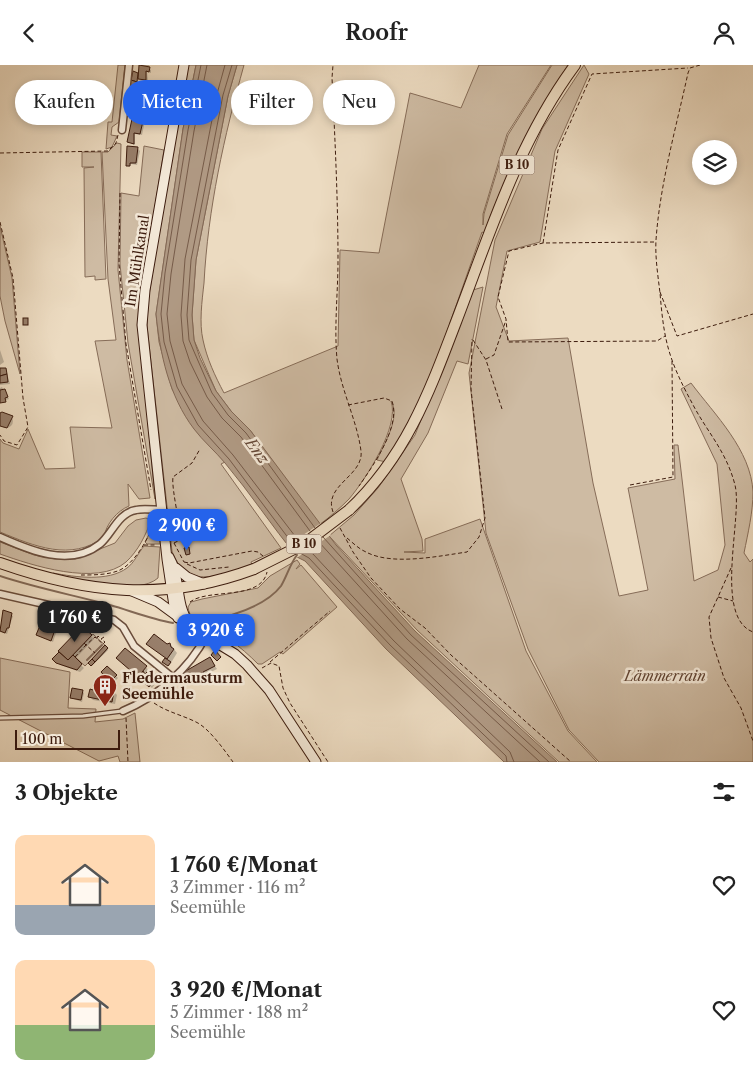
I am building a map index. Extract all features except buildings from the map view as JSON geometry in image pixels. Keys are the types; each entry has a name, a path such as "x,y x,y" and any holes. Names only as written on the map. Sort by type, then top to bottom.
{"main road":[{"name":"B 10","path":"0,563 56,581 93,588 132,591 176,589 206,584 254,569 304,544 348,510 392,461 415,423 432,386 512,175 538,122 575,65"}],"street":[{"path":"122,130 129,65"},
{"name":"Im Mühlkanal","path":"176,589 176,568 158,510 142,315 184,65"},
{"path":"0,537 35,551 55,556 74,555 100,544 121,517 128,513 134,510 158,510"},
{"name":"Im Mühlkanal","path":"169,547 176,589"},
{"path":"176,568 187,577 206,584"},
{"path":"176,589 178,618"},
{"path":"176,589 184,615 199,632"},
{"path":"132,591 154,600 199,632 235,653 261,680 316,762"},
{"path":"0,594 114,619 123,627 134,646 172,677"},
{"path":"123,711 148,699 172,677 195,653 199,632"}],"lane":[{"path":"0,718 82,716 123,711"}],"path":[{"path":"333,512 332,496 357,466 361,455 339,371 336,347 337,217 332,78 334,65"},
{"path":"543,243 558,150 592,74 690,68 700,65"},
{"path":"690,68 660,199 656,242 659,289 665,336 672,360 691,402 719,445 735,486 735,536 731,568 734,602 736,614 753,632"},
{"path":"0,153 108,151 116,143 119,130 122,130"},
{"path":"80,575 121,570 143,545 158,510 126,344 119,264 120,193"},
{"path":"0,222 13,278 23,398 28,427 17,445 4,441 0,435"},
{"path":"656,242 543,243 509,251 498,297 506,319 508,342 658,341 665,336"},
{"path":"659,289 676,336 753,314"},
{"path":"486,360 494,355 506,319"},
{"path":"346,538 367,553 396,559 434,557 467,552 479,537 485,518 477,427 471,389 472,339 486,360 502,409"},
{"path":"630,485 673,477 672,360"},
{"path":"347,405 384,398 392,401 394,410 389,431 376,460 355,493"},
{"path":"143,545 169,547 181,539 182,535 176,512 173,477 192,463 200,449"},
{"path":"340,528 372,578 400,609 425,628 451,655 571,762"},
{"path":"169,547 182,560 195,568 208,570 235,567"},
{"path":"731,568 709,617 711,637 724,678 741,707 753,741"},
{"path":"718,597 734,602"},
{"path":"259,671 330,611"},
{"path":"75,657 85,644 94,637 98,636 105,642 103,645 96,638"},
{"path":"85,644 94,653"},
{"path":"270,663 277,664 280,668 283,688 290,703 328,762"},
{"path":"148,699 178,716 198,722 222,747 233,762"},
{"path":"127,721 128,762"}],"green space":[{"path":"118,65 125,65 119,122 112,127 111,135 117,136 112,147 106,149 108,125 113,125"},
{"path":"188,65 196,65 193,80 184,80"},
{"path":"237,65 244,65 240,80 233,80"},
{"path":"479,65 551,65 507,134 483,214 483,225 484,214 508,135 552,65 568,65 521,147 501,189 484,233 482,232 438,357 417,409 386,462 377,460 393,422 394,407 391,401 391,424 380,452 372,466 349,499 319,525 250,430 231,411 216,391 194,340 192,315 196,260 231,86 231,115 213,200 201,312 201,326 205,347 224,393 338,346 340,250 379,253 410,93 461,108"},
{"name":"Lämmerrain","path":"584,65 589,74 555,151 540,242 507,251 496,307 509,341 568,338 593,483 619,596 648,590 628,488 675,479 674,445 678,445 694,581 718,570 725,545 717,464 681,389 691,383 721,420 739,447 751,477 753,492 744,553 750,562 753,559 753,762 599,762 569,730 528,649 486,533 469,373 495,240 542,129"},
{"path":"176,125 184,125 156,314 159,342 172,389 194,428 225,462 221,464 281,548 251,562 252,565 217,575 196,576 186,572 178,564 172,551 147,326 148,302"},
{"path":"117,143 121,144 118,270 127,360 150,498 139,499 128,484 129,506 120,511 113,519 107,527 104,537 91,545 79,549 52,549 0,532 0,439 3,443 19,449 28,429 45,469 75,468 70,427 112,428 95,341 116,340 108,279 102,152 108,152"},
{"path":"144,146 164,150 140,299 139,326 155,499 128,343 120,264 121,193 139,196"},
{"path":"82,152 101,152 106,279 95,280 95,276 85,277 84,168 94,167 82,167"},
{"path":"0,226 12,278 20,374 0,296"},
{"path":"483,287 468,364 457,361 428,433 401,479 422,539 423,551 404,552 425,553 425,539 480,519 526,651 568,731 597,762 559,762 417,630 329,536 354,515 378,488 415,435 473,290"},
{"path":"146,518 151,520 138,548 130,558 114,569 98,573 82,573 46,568 0,554 0,542 34,555 55,559 75,559 115,543 128,526 136,520"},
{"path":"156,521 159,525 160,544 147,544 145,542"},
{"path":"144,546 160,547 158,578 149,583 137,586 107,585 52,576 53,573 81,577 111,575 130,566"},
{"path":"297,560 300,564 296,569 301,565 337,607 283,654 280,652 262,664 258,664 234,643 205,627 190,614 188,607 191,602 258,588 270,576"},
{"path":"93,634 108,648 95,662 92,659 85,666 73,655"},
{"path":"0,658 70,672 68,708 96,709 95,722 123,719 135,713 140,762 120,762 118,756 99,761 0,710"}],"water":[{"name":"Enz","path":"196,65 237,65 233,80 231,80 196,260 192,315 194,340 200,358 216,391 231,411 250,430 336,545 415,631 557,762 504,762 386,649 305,561 297,557 234,474 194,429 178,403 163,359 156,314 183,129 184,125 221,125 221,80 193,80"}],"pier":[{"path":"321,523 331,535 295,559 285,547"}],"waterway":[{"path":"203,622 234,614 266,600 281,586 297,555"},
{"path":"0,576 173,623"},
{"path":"87,660 102,645"}],"place":[{"name":"Fledermausturm Seemühle","path":"105,707"}]}
